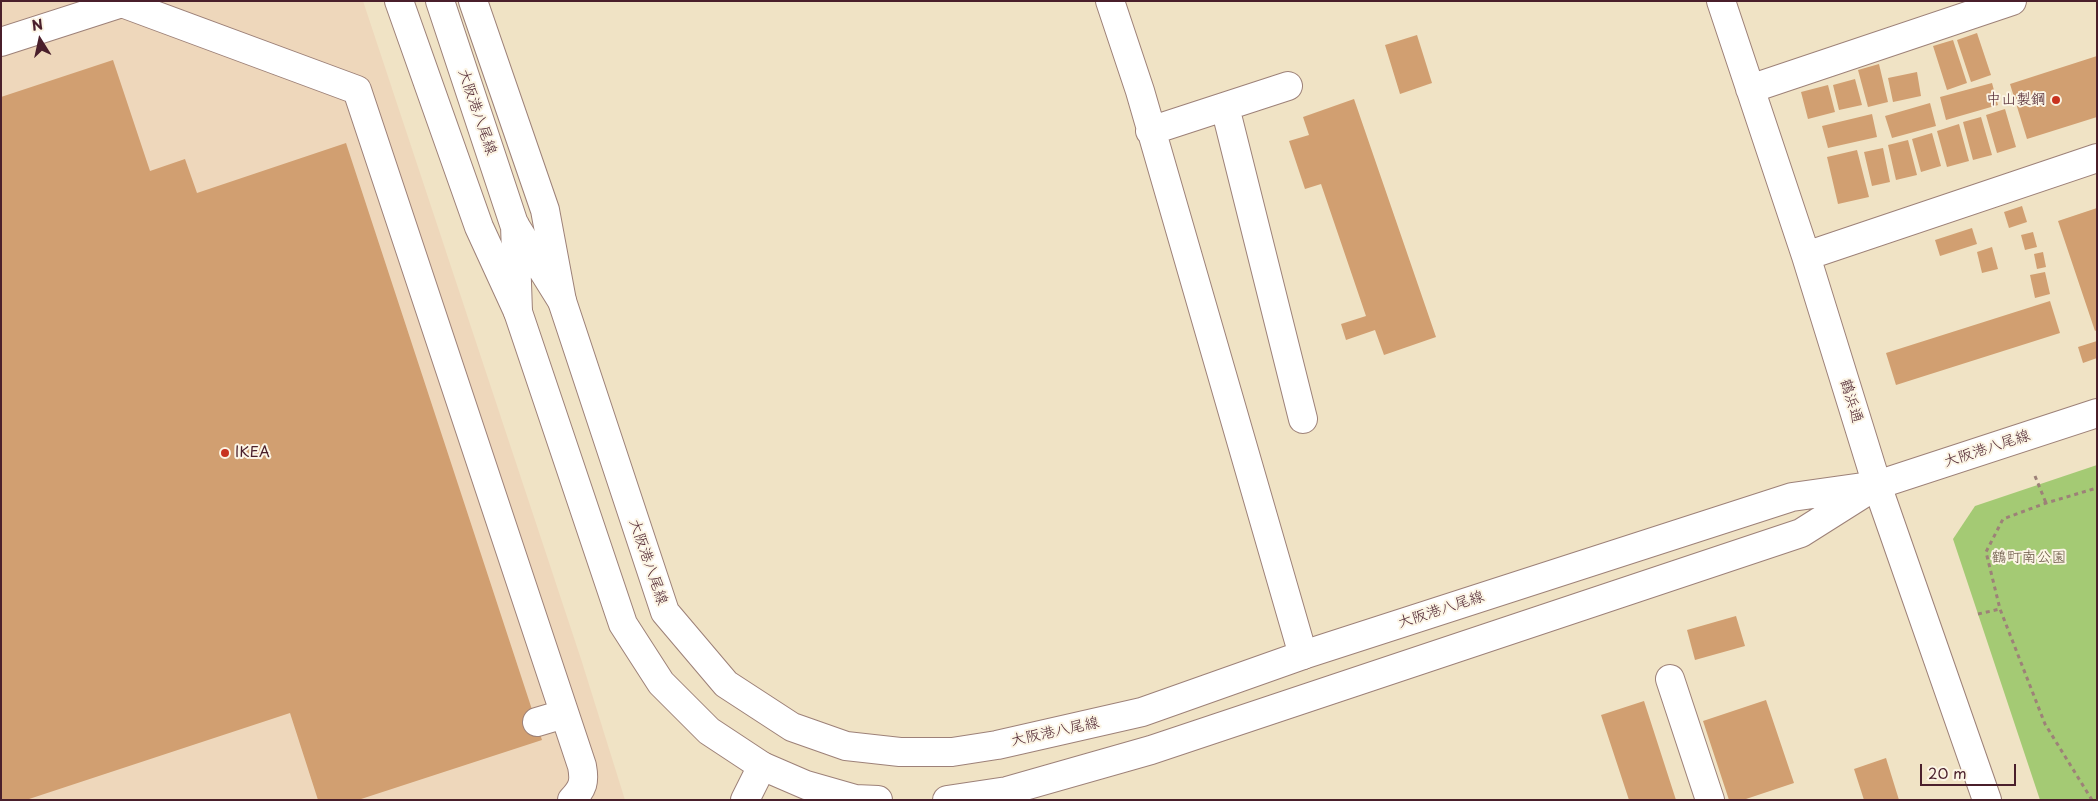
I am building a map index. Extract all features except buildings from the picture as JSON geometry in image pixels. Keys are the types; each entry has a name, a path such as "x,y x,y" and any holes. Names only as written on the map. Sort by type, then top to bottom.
{"main road":[{"path":"399,1 479,227 518,312"},
{"name":"大阪港八尾線","path":"440,1 514,224 562,301 665,612 726,684 792,727 846,746 900,752 952,752 996,745 1142,712 1303,655 1792,496 1877,485 2097,414"},
{"path":"473,1 545,210 562,301"},
{"path":"1110,1 1140,91 1303,655"},
{"name":"鶴浜通","path":"1721,1 1806,256 1877,485 1987,800"},
{"path":"1750,89 2012,1"},
{"path":"1,42 122,2 357,90 582,766 584,781 572,800"},
{"path":"1150,131 1288,86"},
{"path":"1225,107 1303,419"},
{"path":"1806,256 2097,158"},
{"name":"大阪港八尾線","path":"514,224 518,312 623,624 661,682 709,732 762,766 806,785 855,799 878,800"},
{"name":"大阪港八尾線","path":"947,800 1006,791 1151,750 1801,533 1877,485"},
{"path":"1670,679 1710,800"},
{"path":"536,722 564,714"},
{"path":"745,800 762,766"}],"path":[{"path":"2035,476 2046,503"},
{"path":"2092,800 2046,724 2000,609 1986,552 2003,519 2046,503 2097,488"},
{"path":"1978,614 2000,609"}],"shaded area":[{"name":"IKEA","path":"1,1 363,1 581,659 625,800 1,800"}],"green space":[{"name":"鶴町南公園","path":"2097,465 2097,800 2040,800 1953,539 1975,506"}],"place":[{"name":"中山製鋼","path":"2056,100"},
{"name":"IKEA","path":"225,453"}]}
